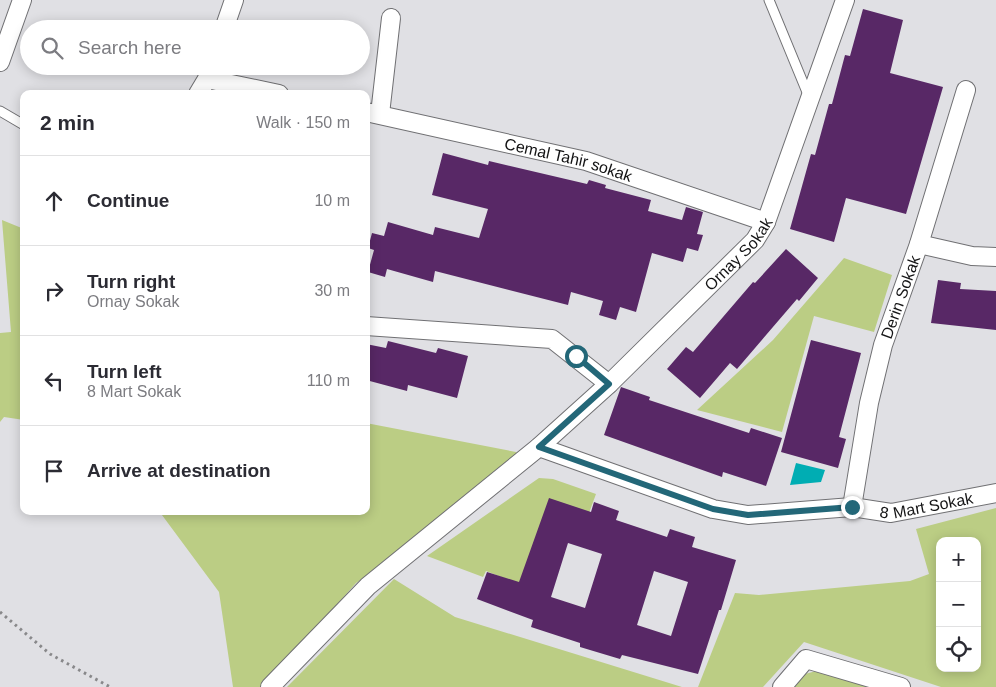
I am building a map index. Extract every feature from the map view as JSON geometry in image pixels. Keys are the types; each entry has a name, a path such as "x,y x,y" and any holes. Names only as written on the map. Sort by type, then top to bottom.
{"street":[{"path":"0,62 22,0"},
{"name":"Ornay Sokak","path":"270,687 368,586 539,447 609,384 755,240 766,222 845,0"},
{"path":"226,20 231,1"},
{"path":"373,113 391,18"},
{"path":"206,80 258,90"},
{"name":"Derin Sokak","path":"852,507 869,404 882,345 919,244 966,90"},
{"name":"Cemal Tahir sokak","path":"373,113 586,161 766,222"},
{"path":"919,244 972,256 996,257"},
{"path":"370,326 552,339 609,384"},
{"name":"8 Mart Sokak","path":"539,447 713,509 748,515 852,507 891,513 996,492"},
{"path":"782,687 806,660 901,687"}],"lane":[{"path":"769,0 809,97"},
{"path":"0,111 20,123"}],"path":[{"path":"0,612 50,654 110,687"}],"green space":[{"path":"2,220 20,227 20,419 4,417 0,422 0,333 11,332"},
{"path":"844,258 892,275 874,332 814,316 782,432 697,410 773,340"},
{"path":"370,424 516,452 520,459 510,475 356,583 264,687 233,687 219,592 162,515 370,515"},
{"path":"539,478 553,479 596,494 589,513 519,584 486,571 483,577 427,556"},
{"path":"996,508 996,687 941,687 804,642 763,687 698,687 735,593 759,595 910,581 929,574 916,529"},
{"path":"394,579 455,617 682,687 287,687"},
{"path":"816,671 874,687 794,687 805,674"}],"water":[{"path":"796,463 825,470 821,482 790,485"}],"building":[{"path":"863,9 903,20 890,73 943,87 906,214 846,198 834,242 790,229 811,154 815,155 829,104 832,104 845,55 850,56"},
{"path":"443,153 488,165 489,161 587,184 589,180 606,185 605,188 651,200 648,211 682,220 686,207 703,212 697,234 703,235 698,251 687,248 683,262 652,253 636,312 620,307 616,320 599,315 603,301 571,292 568,305 435,271 433,282 387,269 385,277 370,273 374,250 370,249 372,233 384,236 388,222 433,235 435,227 479,238 488,209 432,195"},
{"path":"786,249 818,278 799,301 797,299 737,369 730,363 700,398 667,369 686,347 693,352 753,282 755,283"},
{"path":"938,280 961,283 960,289 996,291 996,330 931,323"},
{"path":"811,340 861,353 839,437 846,439 838,468 781,452"},
{"path":"388,341 436,353 438,348 468,356 457,398 408,385 407,391 370,381 370,345 386,348"},
{"path":"621,387 650,397 649,400 749,433 751,428 782,438 766,486 723,472 722,477 604,435"},
{"path":"549,498 591,512 594,502 619,511 616,520 667,537 670,529 695,537 692,547 736,560 721,610 719,610 698,674 622,655 620,659 580,647 580,643 531,627 533,620 477,599 487,572 519,582","holes":["568,543 602,554 585,608 551,597","654,571 688,582 671,636 637,625"]}],"route":[{"path":"576,356 609,384 539,447 713,509 748,515 852,507"}]}
